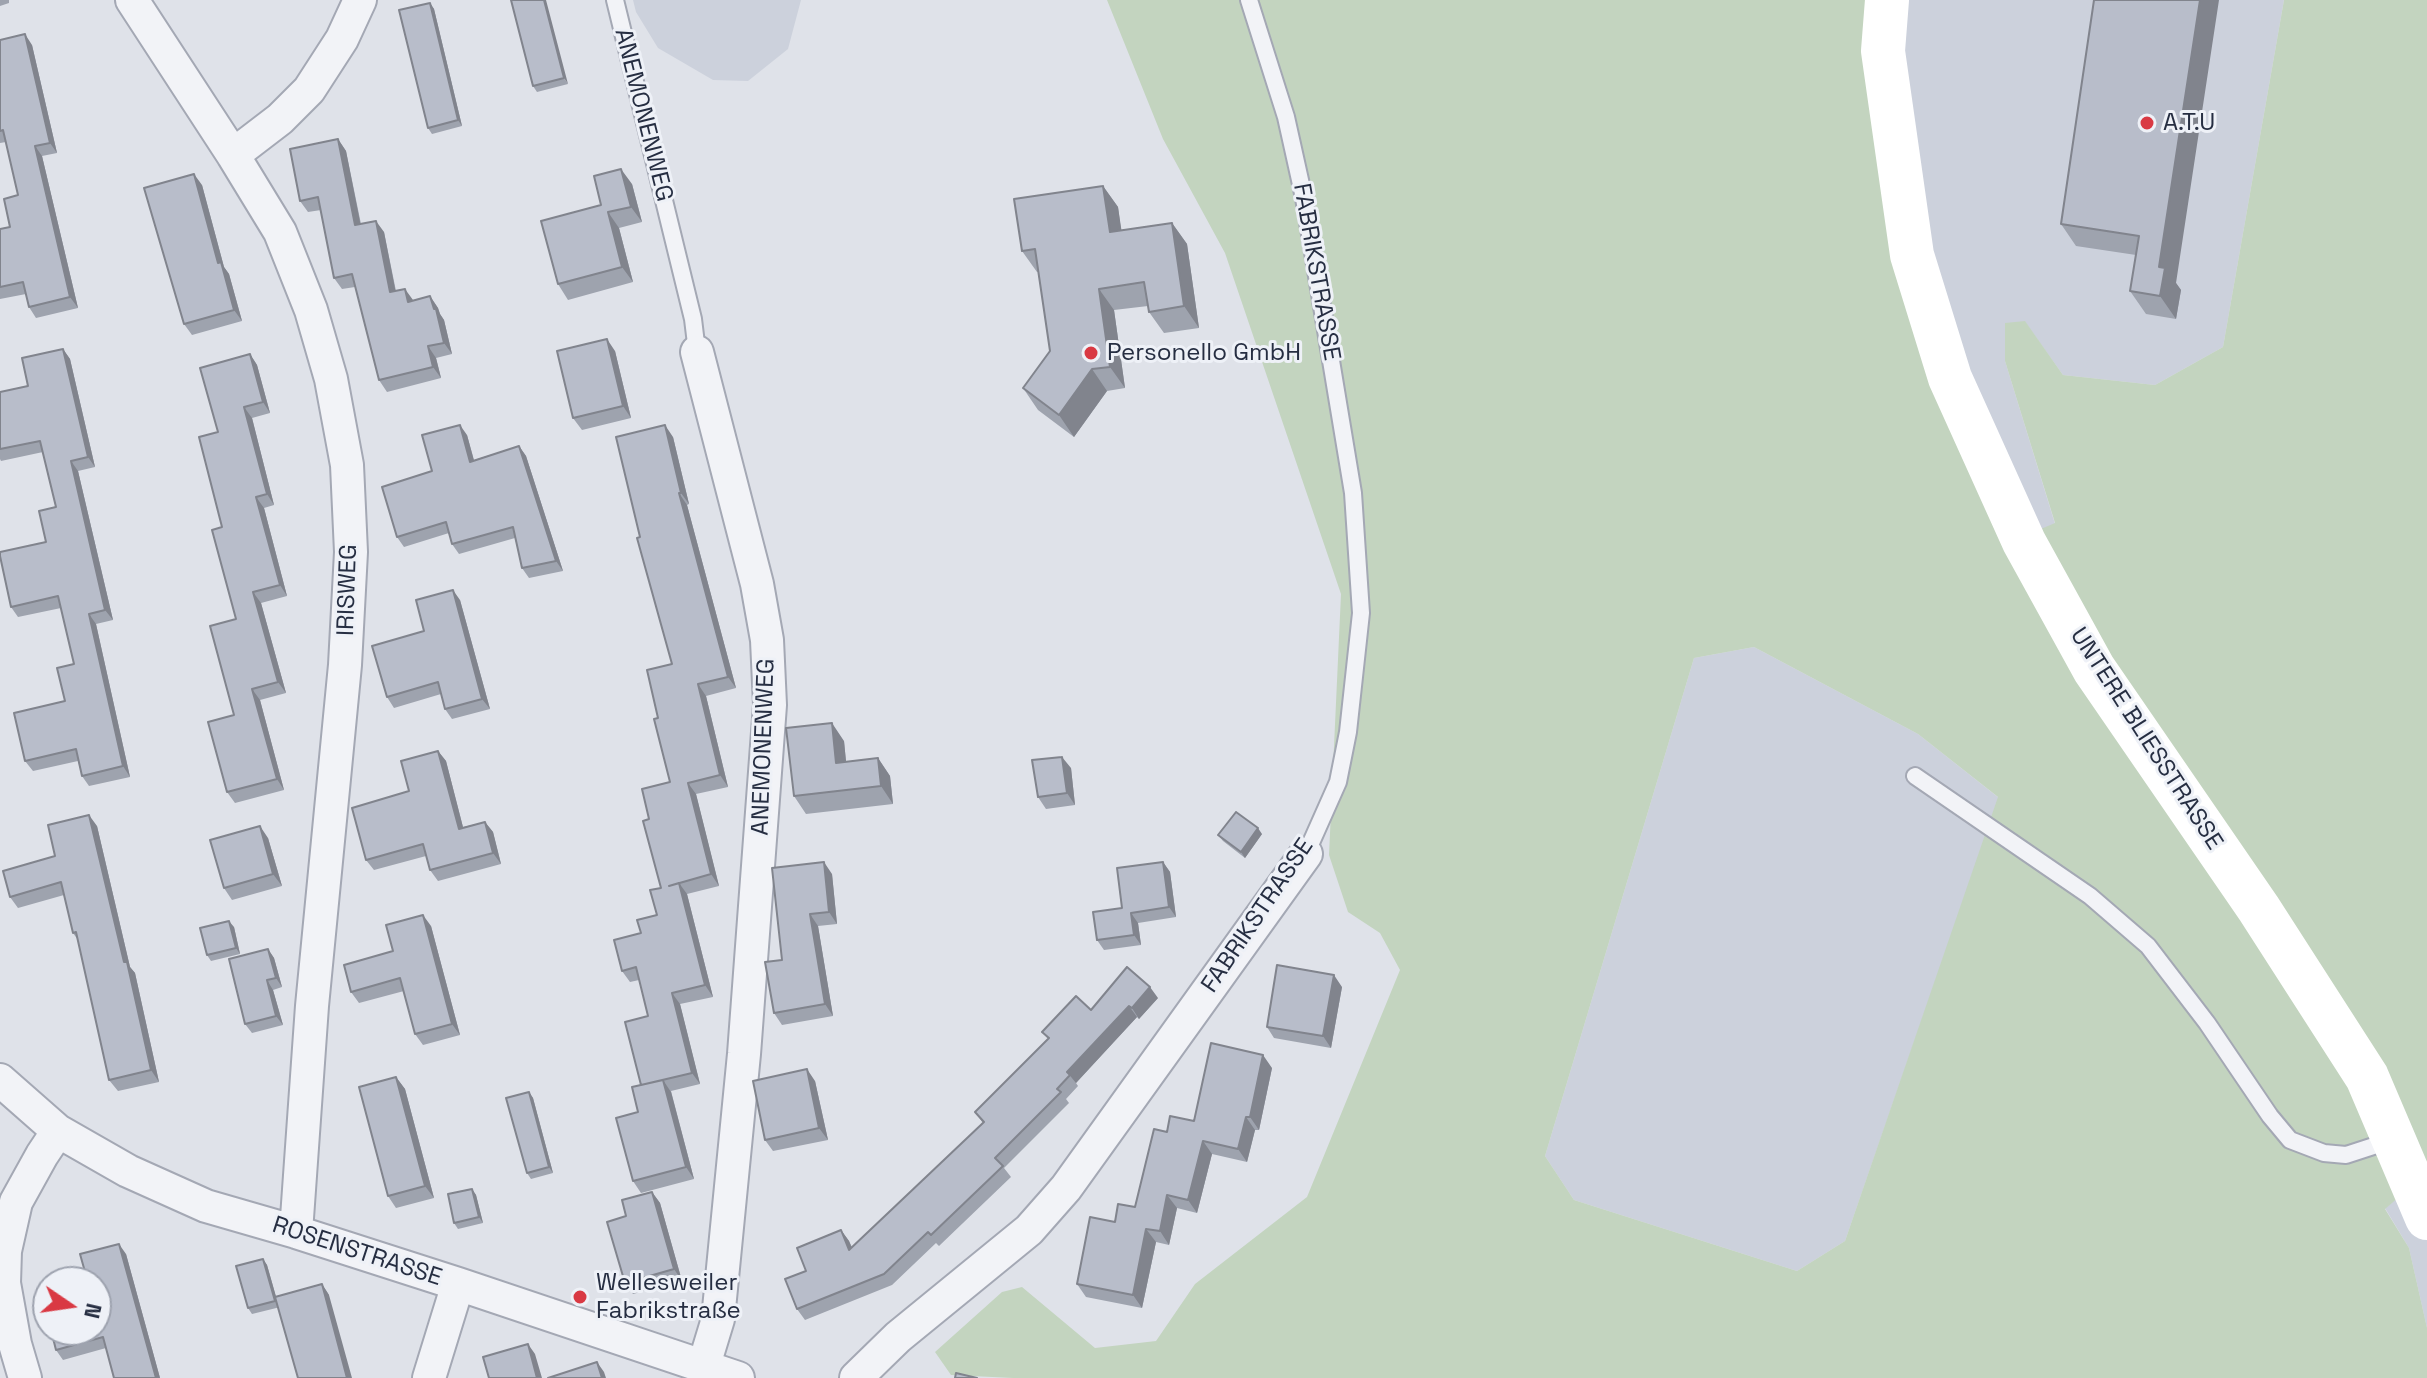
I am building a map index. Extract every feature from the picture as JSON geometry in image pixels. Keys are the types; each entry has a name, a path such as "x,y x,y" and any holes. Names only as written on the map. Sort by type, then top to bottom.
{"main road":[{"name":"UNTERE BLIESSTRASSE","path":"1887,0 1883,51 1912,255 1950,378 2024,542 2094,669 2259,909 2367,1077 2427,1218"}],"street":[{"name":"IRISWEG","path":"132,0 280,232 311,310 331,379 347,465 351,552 345,665 312,1006 296,1232"},
{"path":"233,155 280,119 309,90 342,39 360,0"},
{"name":"ANEMONENWEG","path":"697,352 757,584 767,640 770,705 745,1038 718,1319 704,1365"},
{"name":"FABRIKSTRASSE","path":"856,1378 898,1337 1029,1230 1066,1188 1306,854"},
{"name":"ROSENSTRASSE","path":"0,1080 58,1131 128,1171 206,1206 458,1284 738,1378"},
{"path":"25,1378 15,1344 4,1283 5,1251 16,1202 58,1131"},
{"path":"429,1378 458,1284"}],"lane":[{"name":"ANEMONENWEG","path":"615,0 693,319 697,352"},
{"name":"FABRIKSTRASSE","path":"1249,0 1286,117 1301,185 1353,493 1361,613 1348,732 1338,782 1306,854"},
{"path":"1915,776 2090,896 2148,946 2290,1140 2324,1153 2346,1155 2394,1140"}],"shaded area":[{"path":"633,0 801,0 788,49 748,81 713,80 658,48 636,12"},
{"path":"1872,0 2284,0 2223,347 2155,385 2063,375 2025,322 2005,361 2055,524 2002,545"},
{"path":"1754,647 1918,734 1999,798 1845,1241 1797,1271 1574,1200 1545,1156 1694,658"},
{"path":"2427,1173 2427,1328 2409,1248 2385,1208"}],"green space":[{"path":"1107,0 1872,0 2003,545 2055,523 2005,361 2005,323 2025,321 2063,375 2155,385 2223,347 2284,0 2427,0 2427,1173 2385,1209 2409,1248 2427,1328 2427,1378 1013,1378 951,1375 935,1352 1002,1292 1022,1287 1095,1348 1156,1341 1195,1284 1307,1197 1400,970 1380,933 1348,912 1329,855 1341,594 1225,253 1163,139","holes":["1754,647 1918,734 1998,797 1845,1241 1797,1271 1574,1200 1545,1156 1694,658"]}],"building":[{"path":"511,0 544,0 564,78 533,86"},
{"name":"A.T.U","path":"2094,0 2200,0 2159,267 2165,268 2160,296 2130,291 2139,236 2061,224"},
{"path":"430,3 458,120 428,128 399,10"},
{"path":"25,34 50,143 35,146 70,297 29,307 23,282 0,287 0,229 10,227 4,199 18,195 3,130 0,131 0,40"},
{"path":"338,139 355,225 376,221 390,292 405,289 408,302 430,296 436,309 444,343 428,346 433,367 379,380 352,274 334,278 318,197 300,201 290,149"},
{"path":"621,169 631,207 608,212 622,267 558,284 541,221 601,205 594,176"},
{"path":"194,174 234,310 184,324 144,188"},
{"path":"1103,186 1110,232 1172,223 1184,306 1149,312 1144,282 1099,289 1110,367 1092,369 1059,415 1023,388 1050,351 1035,249 1022,251 1014,199"},
{"path":"607,339 623,406 573,418 557,351"},
{"path":"63,349 88,457 71,461 105,610 89,614 123,766 82,776 76,749 25,761 14,713 65,701 57,668 74,664 58,596 11,607 0,556 0,552 46,542 39,511 56,507 40,441 0,449 0,392 28,386 22,358"},
{"path":"250,354 263,402 244,407 267,494 256,497 280,585 253,592 278,682 252,689 277,779 227,792 208,722 234,715 210,626 236,619 212,530 222,527 199,437 218,432 200,368"},
{"path":"460,425 470,462 519,446 556,561 522,568 513,527 452,544 446,522 397,537 382,487 432,471 422,435"},
{"path":"665,425 679,493 728,677 698,684 720,775 688,783 711,874 679,883 705,985 672,993 692,1073 641,1085 625,1022 648,1016 636,967 622,971 614,940 641,933 637,920 657,915 650,890 661,888 643,821 649,819 642,789 670,782 654,719 658,718 647,670 672,664 637,538 640,537 616,437"},
{"path":"453,590 482,699 445,709 438,682 387,697 372,646 424,631 416,600"},
{"path":"832,723 836,763 878,758 881,786 794,796 786,728"},
{"path":"438,751 459,829 485,822 493,853 430,870 423,844 366,860 352,808 409,791 401,761"},
{"path":"1062,757 1067,793 1038,797 1032,760"},
{"path":"1236,812 1258,828 1241,852 1218,835"},
{"path":"89,815 151,1070 109,1080 76,932 73,933 61,882 10,897 3,871 55,856 48,825"},
{"path":"260,826 273,874 224,888 210,840"},
{"path":"824,862 829,912 810,914 825,1004 774,1013 765,962 782,960 772,868"},
{"path":"1163,862 1169,907 1131,913 1134,935 1097,940 1093,912 1122,908 1117,868"},
{"path":"423,915 452,1024 415,1034 400,978 351,992 344,965 393,951 386,925"},
{"path":"229,921 236,948 207,955 200,928"},
{"path":"268,949 276,978 267,980 276,1016 245,1024 229,959"},
{"path":"1277,965 1334,975 1323,1036 1267,1027"},
{"path":"1127,967 1150,987 1067,1072 1070,1075 1057,1089 1061,1092 995,1158 1003,1166 931,1235 928,1232 884,1274 797,1309 785,1279 806,1271 797,1248 841,1230 849,1250 984,1122 975,1112 1049,1038 1042,1032 1076,996 1091,1010"},
{"path":"1211,1043 1263,1055 1250,1117 1246,1117 1238,1149 1203,1141 1188,1200 1167,1195 1160,1231 1146,1229 1133,1295 1077,1284 1090,1217 1115,1222 1118,1204 1135,1207 1154,1129 1167,1132 1170,1116 1194,1121"},
{"path":"807,1069 819,1128 765,1140 753,1081"},
{"path":"396,1077 425,1186 388,1196 359,1087"},
{"path":"663,1080 686,1167 633,1181 616,1118 638,1112 632,1087"},
{"path":"529,1092 549,1167 527,1173 506,1098"},
{"path":"472,1189 479,1217 454,1223 448,1194"},
{"path":"652,1192 674,1269 625,1283 607,1222 626,1216 622,1200"},
{"path":"119,1244 156,1378 114,1378 105,1346 112,1346 112,1266 83,1266 80,1254"},
{"path":"263,1259 275,1301 248,1308 236,1266"},
{"path":"322,1284 347,1378 298,1378 275,1297"},
{"path":"528,1344 537,1378 489,1378 483,1357"},
{"path":"597,1362 602,1378 548,1378"},
{"path":"956,1373 977,1378 955,1378"}],"place":[{"name":"A.T.U","path":"2147,123"},
{"name":"Personello GmbH","path":"1091,353"},
{"name":"Wellesweiler Fabrikstraße","path":"580,1297"}]}
